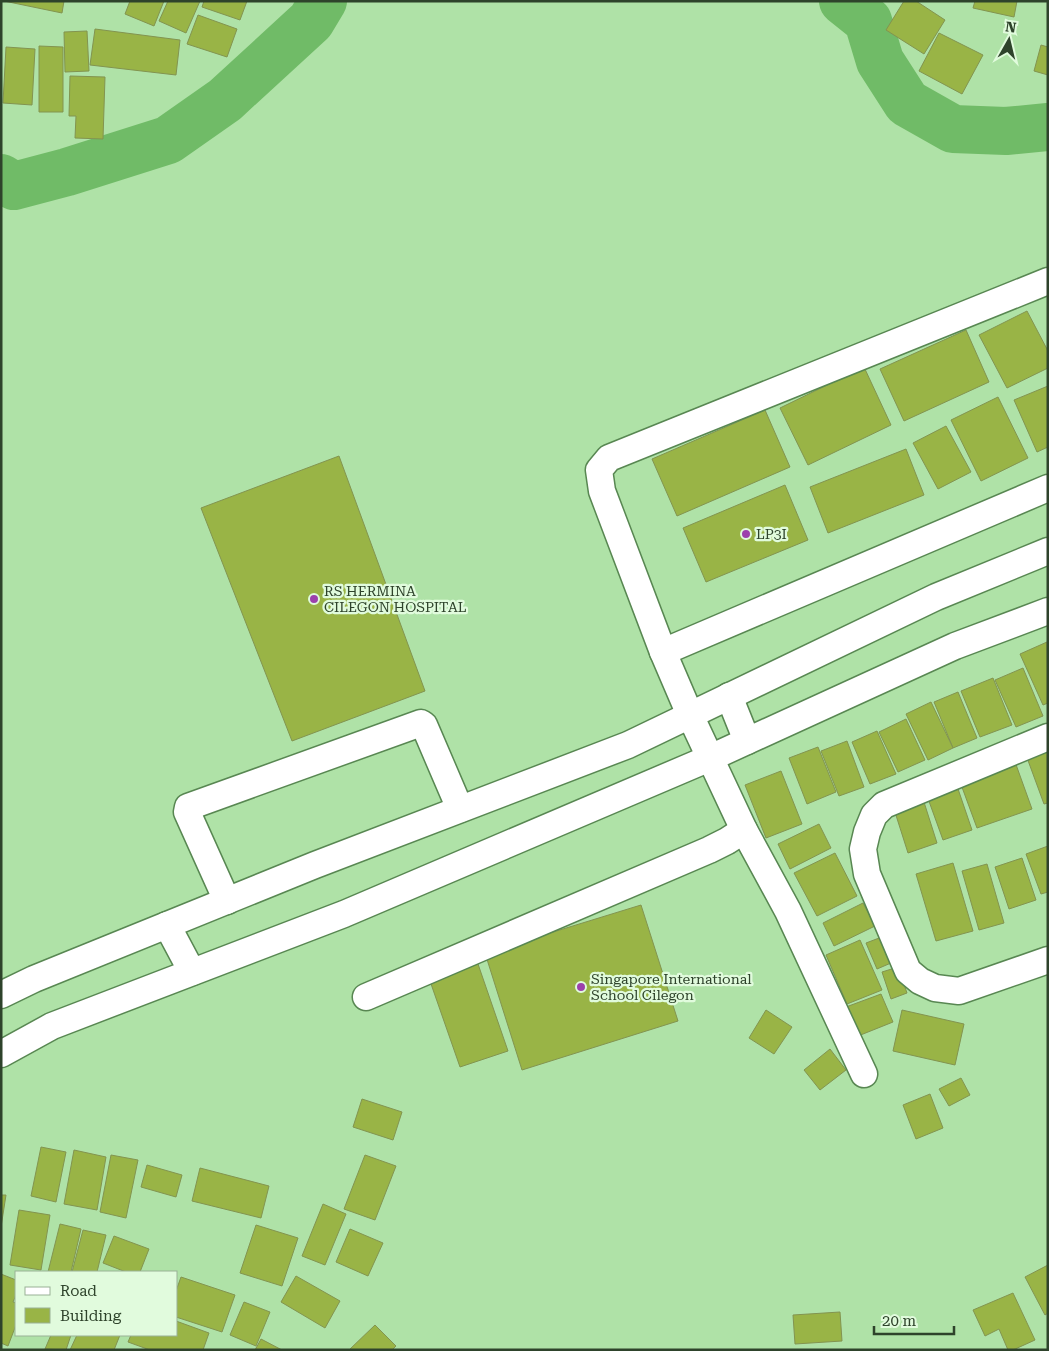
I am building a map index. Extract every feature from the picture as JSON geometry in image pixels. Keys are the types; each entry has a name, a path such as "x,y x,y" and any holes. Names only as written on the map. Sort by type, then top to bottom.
{"street":[{"path":"864,1074 788,911 744,830 690,715 663,652 602,491 599,470 609,458 1048,281"},
{"path":"663,652 1048,488"},
{"path":"1,995 34,979 227,901 628,745 936,597 1048,552"},
{"path":"1,1054 52,1026 344,914 710,758 955,646 1048,611"},
{"path":"729,696 747,741"},
{"path":"227,901 187,812 188,807 421,723 424,725 460,809"},
{"path":"1048,738 884,805 874,815 863,849 867,874 908,971 920,981 935,988 960,991 1048,960"},
{"path":"366,997 710,850 744,830"},
{"path":"167,925 192,972"}],"building":[{"path":"4,1 64,1 62,13"},
{"path":"130,1 164,1 154,26 125,14"},
{"path":"168,1 200,1 186,33 159,21"},
{"path":"204,1 247,1 240,20 202,7"},
{"path":"904,1 916,1 945,20 924,54 886,30"},
{"path":"975,1 1017,1 1014,17 973,8"},
{"path":"198,15 237,29 227,57 187,44"},
{"path":"95,29 180,40 176,75 90,65"},
{"path":"87,31 89,71 65,72 64,32"},
{"path":"939,33 983,55 962,94 919,71"},
{"path":"1041,45 1048,47 1048,75 1034,71"},
{"path":"39,46 63,47 63,112 39,112"},
{"path":"6,47 35,49 32,105 3,103"},
{"path":"70,76 105,77 103,139 75,138 76,116 69,116"},
{"path":"1027,311 1048,351 1048,368 1007,388 979,335"},
{"path":"966,330 989,382 904,421 880,369"},
{"path":"864,367 891,425 808,465 780,408"},
{"path":"1048,386 1048,447 1037,452 1014,400"},
{"path":"998,397 1028,458 981,481 951,420"},
{"path":"765,410 790,467 677,516 652,459"},
{"path":"946,426 971,472 938,489 913,443"},
{"path":"906,449 924,495 828,533 810,487"},
{"name":"RS HERMINA CILEGON HOSPITAL","path":"339,456 425,691 292,741 201,508"},
{"name":"LP3I","path":"785,485 808,540 706,582 683,528"},
{"path":"1047,642 1048,703 1043,705 1020,654"},
{"path":"1023,668 1043,716 1016,727 995,680"},
{"path":"993,678 1012,725 980,737 961,691"},
{"path":"958,692 977,738 953,748 934,702"},
{"path":"931,702 953,748 928,760 906,714"},
{"path":"906,719 925,760 898,772 879,732"},
{"path":"877,731 896,774 870,784 852,742"},
{"path":"847,741 864,787 839,796 821,751"},
{"path":"818,747 836,792 807,804 789,758"},
{"path":"1048,747 1048,803 1044,804 1026,755"},
{"path":"1014,759 1032,809 977,828 959,779"},
{"path":"781,771 802,824 766,838 745,785"},
{"path":"956,783 972,830 943,840 926,793"},
{"path":"923,799 937,843 908,853 894,809"},
{"path":"819,824 831,848 790,869 778,844"},
{"path":"1048,846 1048,892 1041,894 1026,854"},
{"path":"835,853 857,896 817,916 794,873"},
{"path":"1022,858 1036,900 1009,909 995,867"},
{"path":"953,863 973,931 936,941 916,874"},
{"path":"987,864 1004,923 979,930 962,871"},
{"path":"863,903 875,926 834,946 823,923"},
{"name":"Singapore International School Cilegon","path":"641,905 678,1021 522,1070 485,953"},
{"path":"887,935 898,960 877,969 866,943"},
{"path":"860,940 882,990 847,1004 826,955"},
{"path":"478,964 508,1051 460,1067 430,981"},
{"path":"898,967 907,993 891,999 882,972"},
{"path":"881,994 893,1022 858,1036 846,1007"},
{"path":"766,1010 792,1027 774,1054 749,1038"},
{"path":"902,1010 964,1024 955,1065 893,1051"},
{"path":"830,1049 846,1070 820,1090 804,1070"},
{"path":"961,1078 970,1095 949,1106 939,1089"},
{"path":"930,1094 943,1128 916,1139 903,1105"},
{"path":"362,1099 402,1112 393,1140 353,1127"},
{"path":"41,1147 66,1152 56,1202 31,1196"},
{"path":"74,1150 106,1157 97,1210 64,1204"},
{"path":"111,1155 138,1160 126,1218 100,1212"},
{"path":"365,1155 396,1166 375,1220 344,1209"},
{"path":"147,1165 182,1175 176,1197 141,1187"},
{"path":"200,1168 269,1186 261,1218 192,1201"},
{"path":"1,1195 6,1195 1,1227"},
{"path":"323,1204 346,1214 325,1265 302,1256"},
{"path":"19,1210 50,1215 41,1270 10,1265"},
{"path":"60,1224 81,1229 71,1271 48,1271"},
{"path":"256,1225 298,1238 282,1286 240,1273"},
{"path":"350,1229 383,1243 368,1276 336,1262"},
{"path":"83,1230 106,1235 97,1271 72,1271"},
{"path":"114,1236 149,1249 140,1271 123,1271 103,1263"},
{"path":"1048,1265 1048,1313 1045,1315 1025,1277"},
{"path":"1,1274 15,1280 15,1297 13,1302 15,1303 15,1328 8,1346 1,1343"},
{"path":"296,1276 340,1301 325,1328 281,1302"},
{"path":"181,1277 235,1295 222,1332 178,1318 178,1285"},
{"path":"1013,1293 1035,1340 1013,1350 1008,1350 999,1329 985,1336 973,1310"},
{"path":"244,1302 270,1312 256,1346 230,1335"},
{"path":"840,1312 842,1341 795,1344 793,1315"},
{"path":"178,1322 209,1333 203,1350 150,1350 128,1342 131,1336 178,1336"},
{"path":"375,1325 396,1346 392,1350 349,1350"},
{"path":"51,1336 71,1336 66,1350 45,1349"},
{"path":"77,1336 120,1336 114,1350 70,1350"},
{"path":"261,1339 282,1350 255,1350"}],"waterway":[{"path":"1,178 14,186 67,172 168,140 225,100 311,21 323,1"},
{"path":"843,1 868,21 880,61 907,103 953,129 1006,131 1048,127"}],"place":[{"name":"LP3I","path":"746,534"},
{"name":"RS HERMINA CILEGON HOSPITAL","path":"314,599"},
{"name":"Singapore International School Cilegon","path":"581,987"}]}
